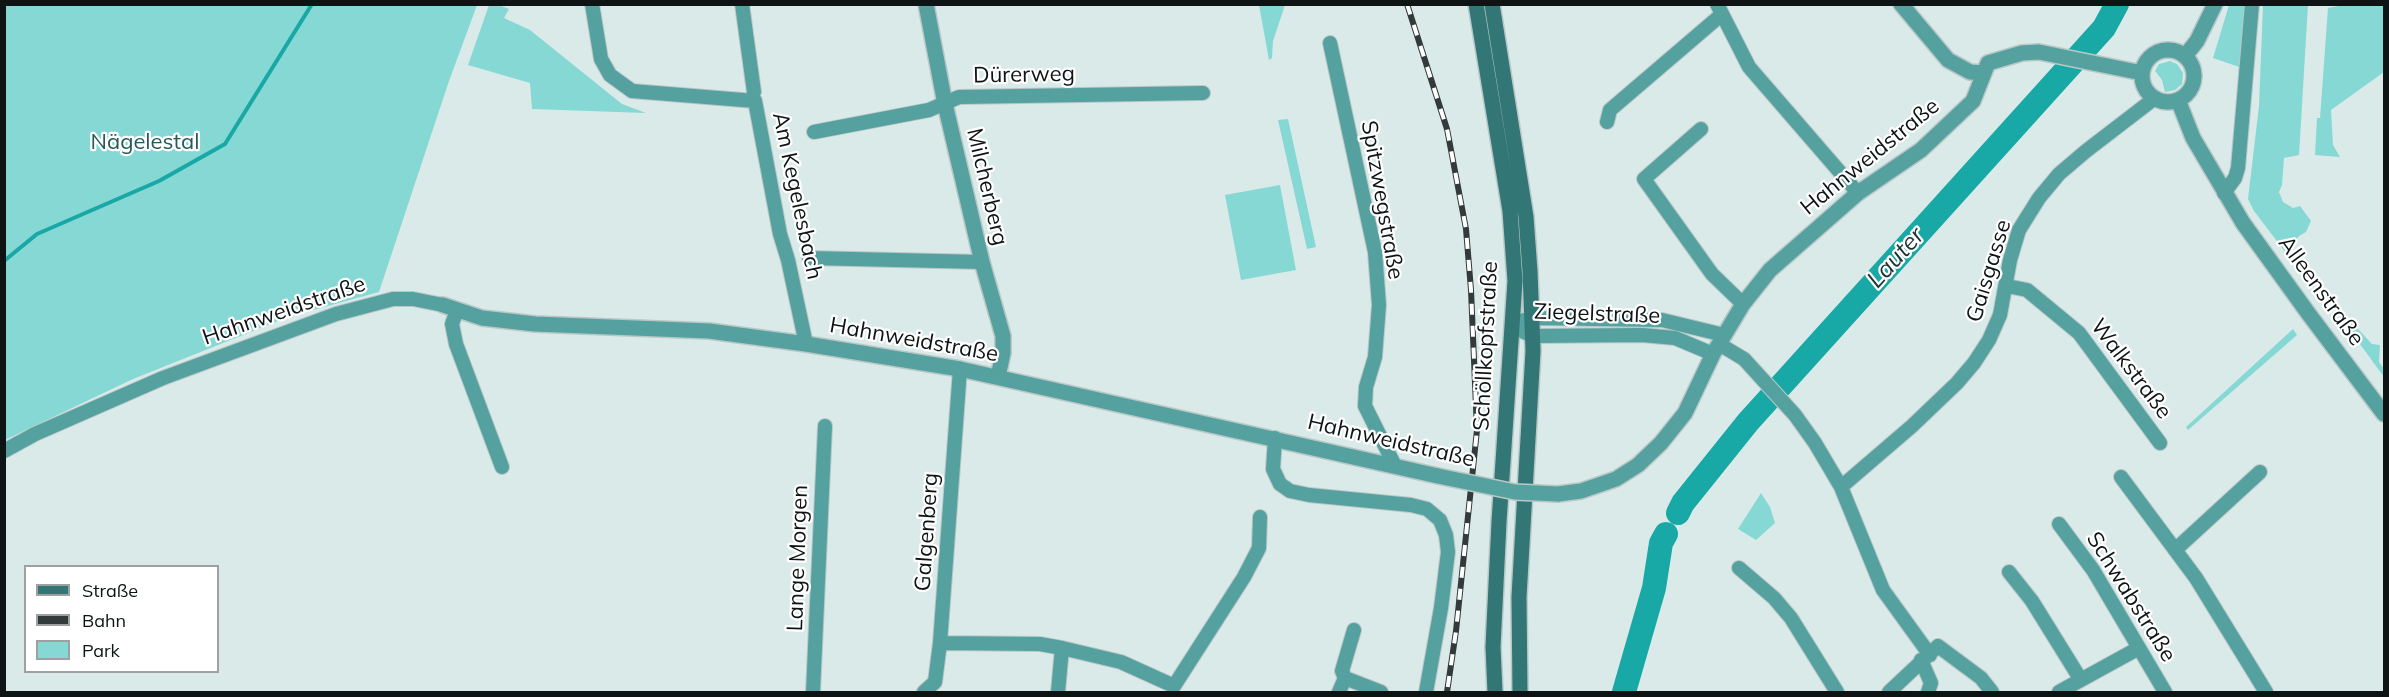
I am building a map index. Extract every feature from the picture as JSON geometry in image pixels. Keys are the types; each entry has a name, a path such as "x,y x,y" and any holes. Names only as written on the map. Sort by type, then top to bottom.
{"main road":[{"name":"Schöllkopfstraße","path":"1476,4 1513,237 1513,323 1498,522 1493,647 1495,693"},
{"name":"Schöllkopfstraße","path":"1492,4 1526,217 1532,318 1529,441 1519,597 1520,693"}],"street":[{"name":"Am Kegelesbach","path":"592,4 601,59 610,75 632,91 755,101 780,234 788,260 806,344"},
{"path":"742,4 754,92"},
{"name":"Milcherberg","path":"926,4 945,104 981,262 1003,336 1003,353 998,377"},
{"path":"1900,4 1948,60 1970,72 1983,73 1988,63 2022,53 2039,52 2142,73"},
{"path":"2185,56 2197,41 2215,4"},
{"path":"2224,193 2235,178 2238,168 2252,4"},
{"path":"1607,122 1610,110 1719,10 1749,67 1858,193"},
{"name":"Spitzwegstraße","path":"1330,43 1375,252 1379,305 1375,357 1366,387 1365,406 1395,466"},
{"path":"2172,50 2185,56 2192,65 2194,76 2192,87 2178,100 2164,101 2155,98 2143,83 2142,73 2147,60 2158,51 2172,50"},
{"name":"Hahnweidstraße","path":"4,451 34,434 163,378 336,314 393,299 413,299 482,318 535,324 709,331 960,369 1515,492 1558,494 1581,491 1616,479 1638,465 1662,443 1685,413 1719,345 1743,304 1770,270 1858,193 1921,150 1973,101 1983,73"},
{"name":"Dürerweg","path":"814,132 928,110 959,97 1203,93"},
{"name":"Gaisgasse","path":"1841,487 1912,426 1957,383 1974,363 1989,340 2000,315 2010,260 2019,230 2039,198 2059,174 2155,98"},
{"name":"Alleenstraße","path":"2178,100 2193,138 2224,193 2308,313 2385,414"},
{"path":"1701,129 1644,179 1712,274 1743,304"},
{"path":"808,258 981,262"},
{"name":"Walkstraße","path":"2007,286 2027,290 2079,333 2160,443"},
{"path":"450,308 456,344 502,467"},
{"name":"Ziegelstraße","path":"1513,323 1532,318 1662,320 1719,345 1744,359 1783,402 1815,443 1841,487 1883,590 1930,654"},
{"name":"Ziegelstraße","path":"1513,323 1532,336 1642,335 1719,345"},
{"name":"Galgenberg","path":"924,693 935,682 940,643 960,369"},
{"name":"Lange Morgen","path":"813,693 825,426"},
{"path":"1275,438 1273,469 1280,484 1290,491 1427,509 1440,520 1446,535 1448,552 1426,693"},
{"path":"2175,550 2260,472"},
{"path":"2121,477 2214,607 2266,693"},
{"path":"940,643 1040,644 1062,648 1121,662 1173,686 1244,577 1259,548 1260,517"},
{"name":"Schwabstraße","path":"2059,524 2093,570 2165,693"},
{"path":"1738,568 1774,598 1791,618 1837,693"},
{"path":"2008,572 2032,601 2077,686"},
{"path":"1354,630 1342,671 1345,678 1381,693"},
{"path":"1058,693 1062,648"},
{"path":"2059,693 2077,686 2139,648"},
{"path":"1899,689 1930,654"},
{"path":"1928,693 1931,683 1930,654"},
{"path":"1930,654 1981,678 1992,693"},
{"path":"1339,693 1345,678"}],"green space":[{"path":"2349,4 2384,5 2384,72 2331,110 2333,145 2340,157 2315,155 2328,8"},
{"name":"Nägelestal","path":"4,5 477,5 449,81 379,292 288,317 133,379 5,440"},
{"path":"489,5 499,5 509,9 504,18 530,30 622,104 646,113 532,109 530,83 468,65"},
{"path":"1259,5 1285,5 1273,41 1272,58 1269,60"},
{"path":"2229,5 2245,5 2242,68 2213,58"},
{"path":"2263,5 2308,5 2299,155 2284,158 2282,185 2279,192 2283,202 2293,208 2300,206 2311,221 2306,232 2299,236 2292,245 2292,252 2286,253 2254,211 2248,199 2259,106"},
{"path":"2170,61 2177,64 2183,73 2182,84 2175,90 2165,92 2162,80 2155,71 2159,64"},
{"path":"1288,119 1316,247 1307,249 1278,120"},
{"path":"1280,185 1296,270 1241,280 1225,195"},
{"path":"2338,314 2345,315 2372,344 2380,345 2379,362 2384,369 2384,377"},
{"path":"2293,329 2297,335 2188,430 2186,427"},
{"path":"1761,493 1770,507 1775,523 1756,540 1738,529"}],"waterway":[{"path":"4,261 37,234 159,181 225,144 312,4"},
{"name":"Lauter","path":"1678,513 1683,503 1748,422 2104,28 2117,4"},
{"name":"Lauter","path":"1624,692 1654,588 1661,543 1666,534"}],"railway":[{"path":"1407,4 1447,129 1466,229 1471,290 1477,430 1456,631 1447,692"}]}
